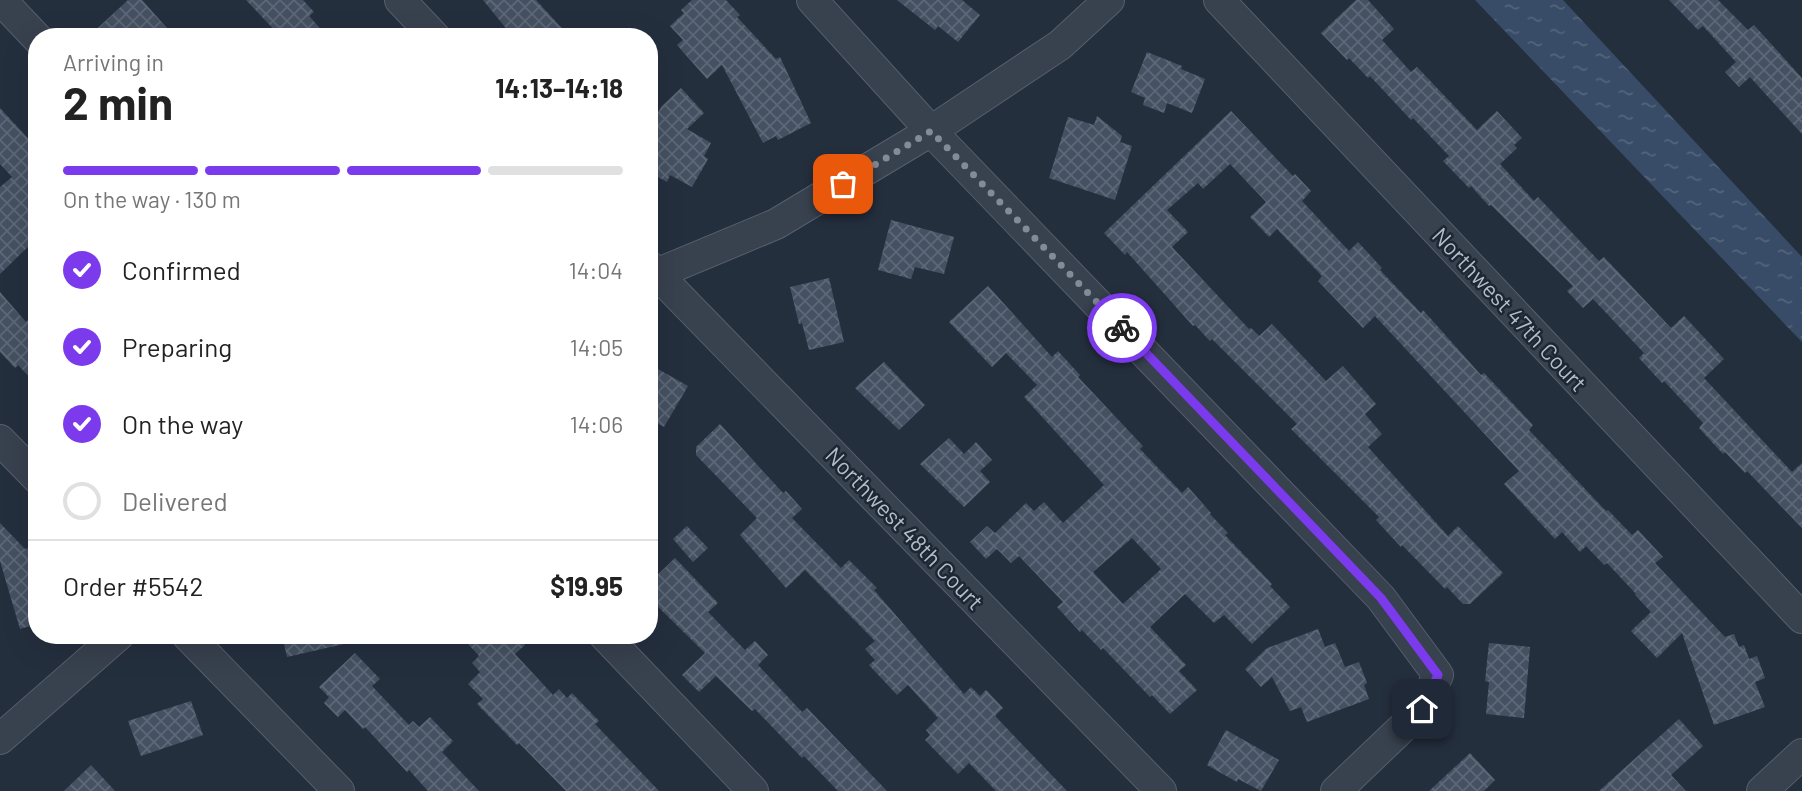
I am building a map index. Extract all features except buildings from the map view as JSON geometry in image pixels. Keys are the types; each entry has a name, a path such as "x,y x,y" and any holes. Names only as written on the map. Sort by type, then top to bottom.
{"street":[{"path":"1,0 28,28"},
{"path":"400,0 426,28"},
{"path":"811,0 931,131 1381,598 1438,675 1422,709 1336,791"},
{"path":"658,269 776,224 931,131 1060,45 1109,0"},
{"name":"Northwest 47th Court","path":"1219,0 1802,618"},
{"name":"Northwest 48th Court","path":"658,279 1161,791"},
{"path":"0,440 28,469"},
{"path":"0,739 109,644"},
{"path":"196,644 339,791"},
{"path":"613,644 753,791"},
{"path":"1762,791 1802,754"}],"water":[{"path":"1475,0 1563,0 1802,257 1802,342"}],"way so far":[{"path":"843,184 931,131 1122,328"}],"route":[{"path":"1122,328 1381,598 1438,675 1422,709"}]}
